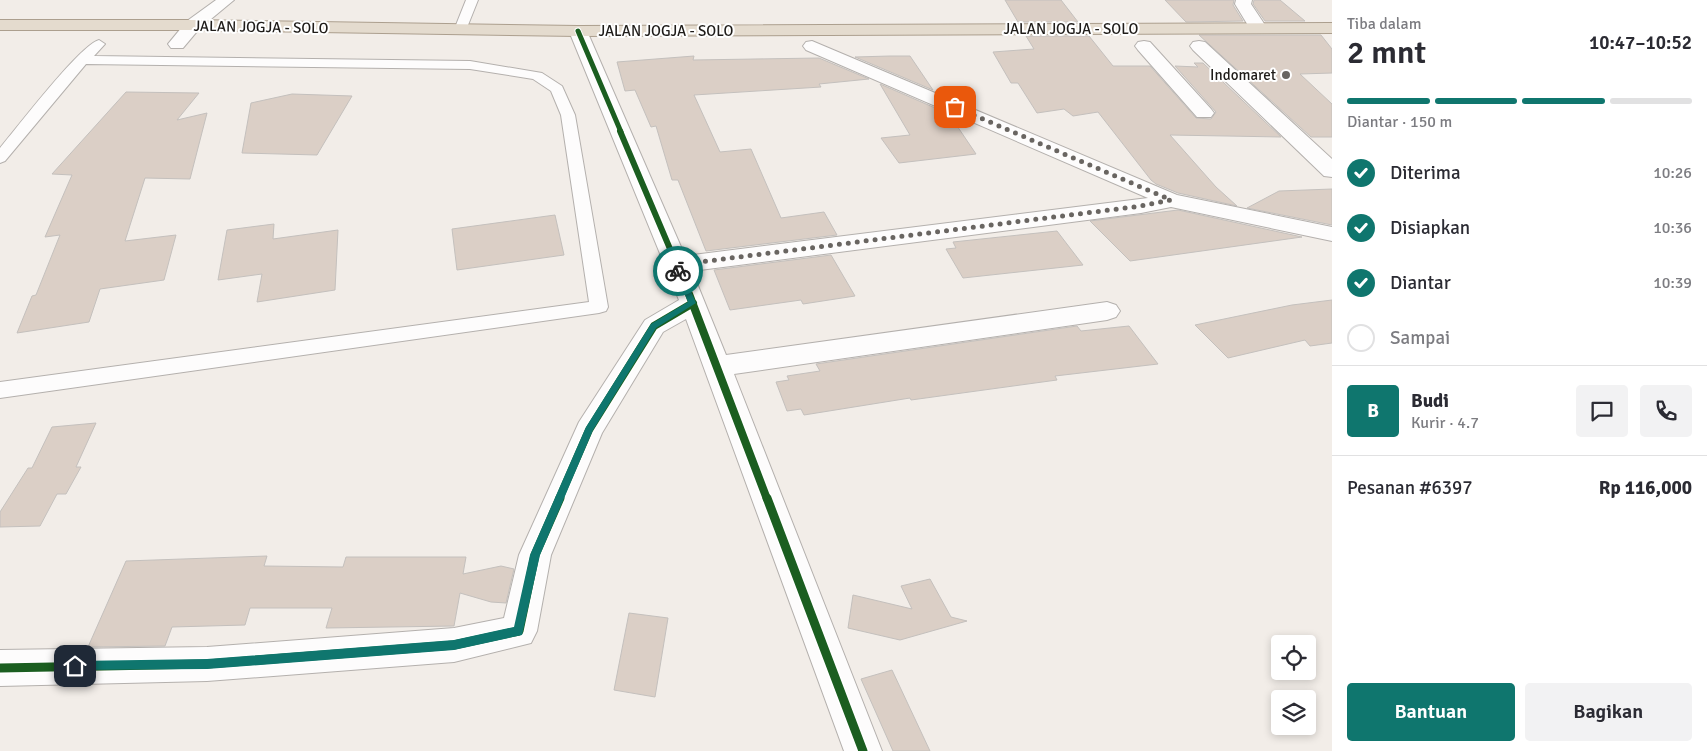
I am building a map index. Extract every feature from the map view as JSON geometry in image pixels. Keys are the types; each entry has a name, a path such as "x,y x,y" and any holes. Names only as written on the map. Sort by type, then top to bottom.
{"highway":[{"name":"JALAN JOGJA - SOLO","path":"0,25 193,25 460,30 580,38 812,46 1095,46"},
{"name":"JALAN JOGJA - SOLO","path":"375,45 580,38 1332,28"},
{"name":"JALAN JOGJA - SOLO","path":"81,52 99,44 207,44"},
{"name":"JALAN JOGJA - SOLO","path":"1124,46 1153,46"},
{"path":"1190,46 1229,46"}],"street":[{"path":"177,44 193,25 226,0"},
{"path":"1240,1 1258,28"},
{"path":"580,38 693,303 864,751"},
{"path":"812,46 1171,200 1332,234"},
{"path":"1153,46 1204,113"},
{"path":"1190,46 1332,171"},
{"path":"676,265 1141,206 1171,200"},
{"path":"0,668 207,664 454,645 519,631 535,555 590,430 654,326 693,303"},
{"path":"718,366 1107,311"}],"lane":[{"path":"460,30 472,0"},
{"path":"0,158 81,52 470,65 537,76 557,89 568,115 599,307 0,390"}],"building":[{"path":"1005,0 1061,0 1078,22 1018,22"},
{"path":"1165,0 1234,0 1233,5 1243,21 1186,22"},
{"path":"1254,0 1280,0 1305,21 1265,21 1253,4"},
{"path":"1199,35 1321,35 1332,49 1332,73 1300,74 1332,104 1332,137 1311,137"},
{"path":"1026,36 1089,36 1113,66 1150,66 1196,118 1211,119 1216,112 1175,66 1198,67 1194,63 1203,63 1281,137 1170,135 1216,187 1237,206 1178,193 1151,180 1098,112 1073,116 1064,109 1037,113 1018,83 1011,83 993,52 1034,49"},
{"path":"694,56 693,60 819,58 869,79 819,84 821,87 694,95 720,152 751,149 781,218 824,212 837,235 706,251 678,180 672,180 656,126 651,127 635,90 625,91 617,62"},
{"path":"910,56 933,90 855,57"},
{"path":"880,84 949,114 976,154 899,163 881,138 910,135"},
{"path":"126,92 199,93 177,120 207,113 190,179 145,178 125,241 176,235 164,280 100,289 89,322 17,333 32,296 36,295 60,235 45,237 72,175 52,174"},
{"path":"292,94 352,96 317,155 242,153 251,103"},
{"path":"1332,189 1332,225 1247,208 1279,191"},
{"path":"1178,210 1302,237 1130,261 1090,221"},
{"path":"555,215 564,255 457,270 452,229"},
{"path":"274,224 273,239 338,230 335,290 257,302 262,274 218,280 227,230"},
{"path":"1057,231 1083,265 963,278 946,249 956,248 953,242"},
{"path":"831,255 855,296 803,304 801,300 730,310 714,270"},
{"path":"1332,300 1332,343 1310,346 1305,340 1228,358 1195,325 1292,305"},
{"path":"1077,326 1081,331 1129,326 1158,364 1055,376 1057,380 911,400 910,398 804,415 801,409 787,411 776,382 789,380 787,376 820,371 816,364"},
{"path":"96,423 76,467 81,467 66,494 57,494 40,526 0,527 0,512 28,468 32,468 52,427"},
{"path":"267,556 264,566 343,567 346,557 466,557 463,574 501,566 514,569 506,603 491,602 460,593 454,626 326,628 332,608 250,608 245,625 172,627 165,646 88,647 126,561"},
{"path":"930,579 951,617 967,621 900,640 848,628 853,595 912,609 901,586"},
{"path":"629,613 668,618 655,697 614,690"},
{"path":"892,670 930,751 893,751 861,679"}],"cycle path":[{"path":"578,31 693,303 863,751"},
{"path":"0,668 207,664 454,645 519,631 535,555 589,430 654,326 693,303"}],"way so far":[{"path":"678,271 676,265 1141,206 1171,200 955,107"}],"place":[{"name":"Indomaret","path":"1286,75"}],"route":[{"path":"75,666 207,664 454,645 519,631 535,555 590,430 654,326 693,303 678,271"}]}
